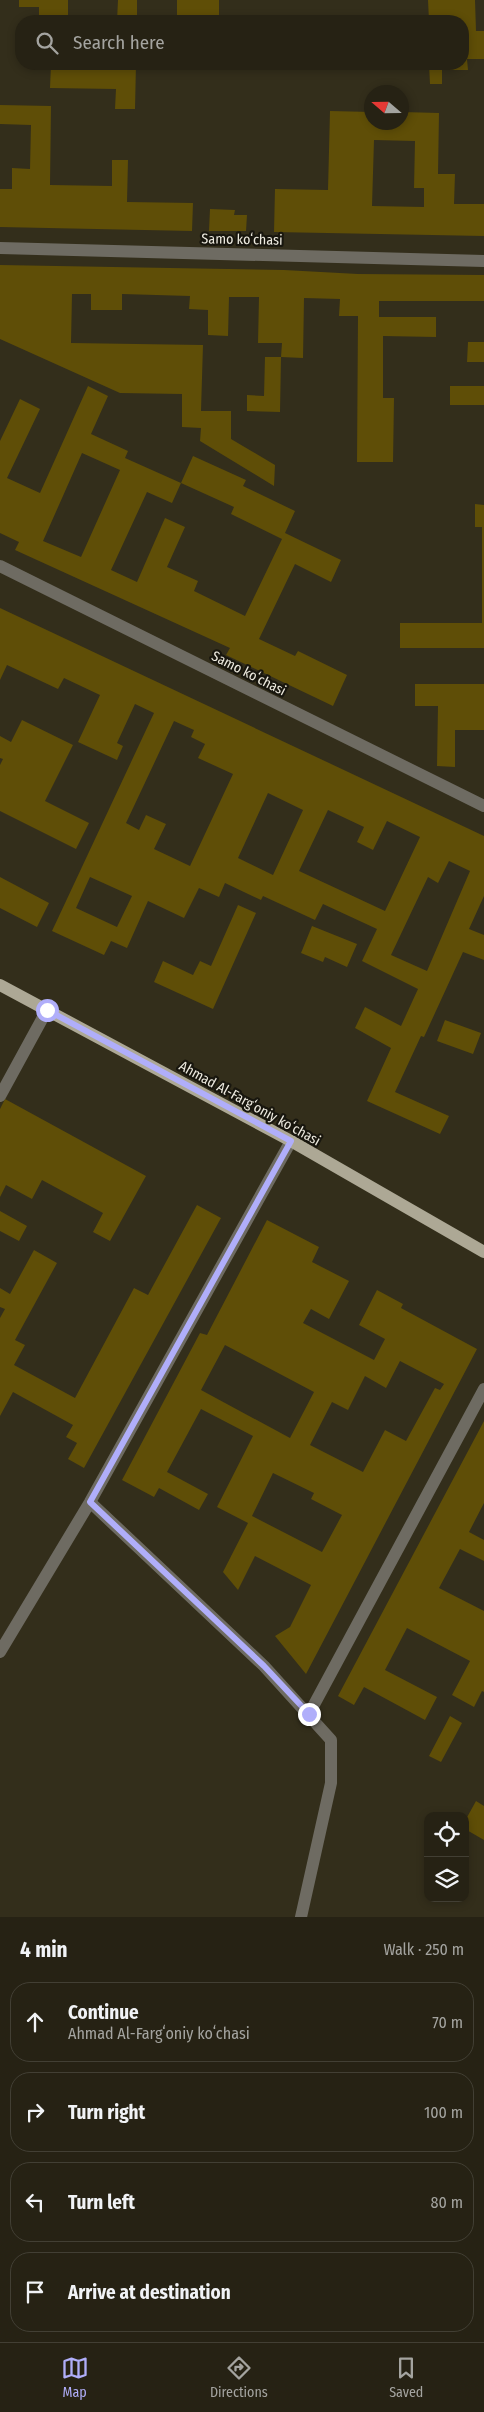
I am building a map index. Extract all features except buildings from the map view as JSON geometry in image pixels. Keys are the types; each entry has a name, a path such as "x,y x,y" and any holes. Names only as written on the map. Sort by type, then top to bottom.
{"main road":[{"name":"Ahmad Al-Fargʻoniy koʻchasi","path":"0,984 291,1141 484,1252"}],"street":[{"name":"Samo koʻchasi","path":"0,248 484,261"},
{"name":"Samo koʻchasi","path":"0,566 484,806"},
{"path":"0,1096 47,1010"},
{"path":"0,1652 90,1502 291,1141"},
{"path":"309,1714 484,1389"},
{"path":"90,1502 264,1666 331,1740 331,1784 301,1917"}],"route":[{"path":"47,1010 291,1141 90,1502 264,1666 309,1714"}]}
